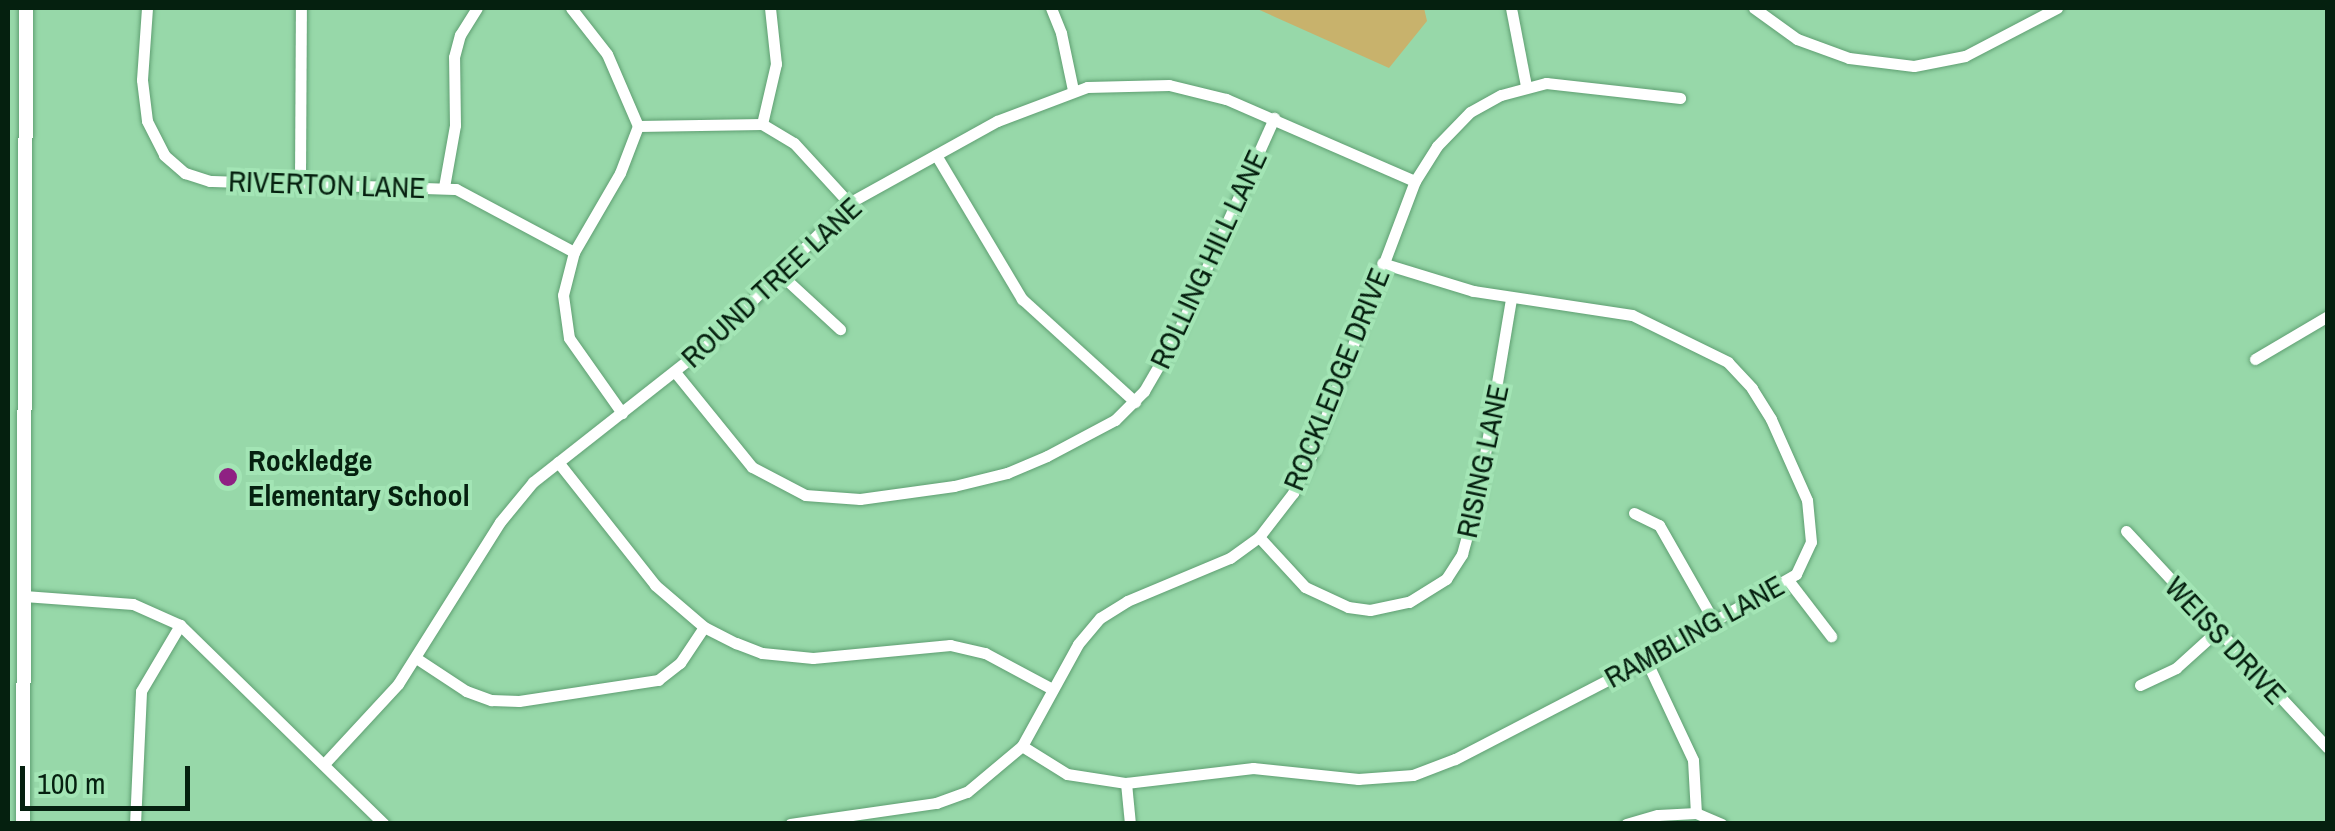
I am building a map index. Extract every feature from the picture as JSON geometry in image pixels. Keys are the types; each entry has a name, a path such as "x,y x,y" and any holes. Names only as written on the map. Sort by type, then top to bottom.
{"main road":[{"path":"23,824 26,8"}],"street":[{"name":"RIVERTON LANE","path":"147,8 143,92 147,121 164,155 185,173 202,180 444,187 468,194 574,252"},
{"path":"300,183 302,8"},
{"path":"444,187 455,125 454,57 460,35 477,8"},
{"path":"571,8 602,45 638,126 627,160 574,252 563,295 565,325 579,356 622,413"},
{"path":"762,124 776,64 770,8"},
{"path":"1050,8 1061,33 1073,90"},
{"path":"1510,8 1526,86"},
{"path":"1754,8 1796,39 1849,58 1914,66 1965,56 2057,8"},
{"name":"ROCKLEDGE DRIVE","path":"790,824 952,799 981,783 1022,746 1078,644 1100,618 1127,601 1230,558 1259,537 1293,493 1311,456 1415,181 1460,120 1484,103 1526,86 1568,83 1680,98"},
{"name":"ROUND TREE LANE","path":"324,764 416,658 500,522 533,482 739,317 849,203 1020,109 1073,90 1109,84 1169,85 1207,92 1274,118 1415,181"},
{"name":"ROLLING HILL LANE","path":"675,372 760,474 794,491 826,498 873,498 981,482 1074,444 1115,420 1135,402 1177,334 1274,118"},
{"path":"638,126 762,124 794,143 849,203"},
{"path":"936,155 1022,299 1092,368 1135,402"},
{"name":"RAMBLING LANE","path":"1022,746 1067,774 1126,783 1254,768 1358,779 1413,776 1456,759 1715,623 1788,580 1808,555 1812,516 1791,458 1741,372 1644,319 1445,285 1382,263"},
{"path":"779,273 840,329"},
{"name":"RISING LANE","path":"1259,537 1306,587 1348,607 1396,606 1422,596 1446,579 1462,554 1478,496 1511,298"},
{"path":"2256,360 2328,316"},
{"path":"558,462 654,585 704,627 753,651 832,658 928,645 968,648 1052,688"},
{"path":"1634,514 1659,526 1715,623"},
{"name":"WEISS DRIVE","path":"2126,531 2328,748"},
{"path":"1788,580 1832,636"},
{"path":"24,596 132,604 180,625 384,824"},
{"path":"135,824 140,691 180,625"},
{"path":"416,658 466,692 491,700 519,701 658,680 680,663 704,627"},
{"path":"2140,685 2176,668 2217,632"},
{"path":"1646,660 1694,760 1696,813"},
{"path":"1126,783 1130,824"},
{"path":"1626,824 1696,813 1722,824"}],"shaded area":[{"path":"1255,8 1424,8 1427,21 1389,68"}],"place":[{"name":"Rockledge Elementary School","path":"228,477"}]}
